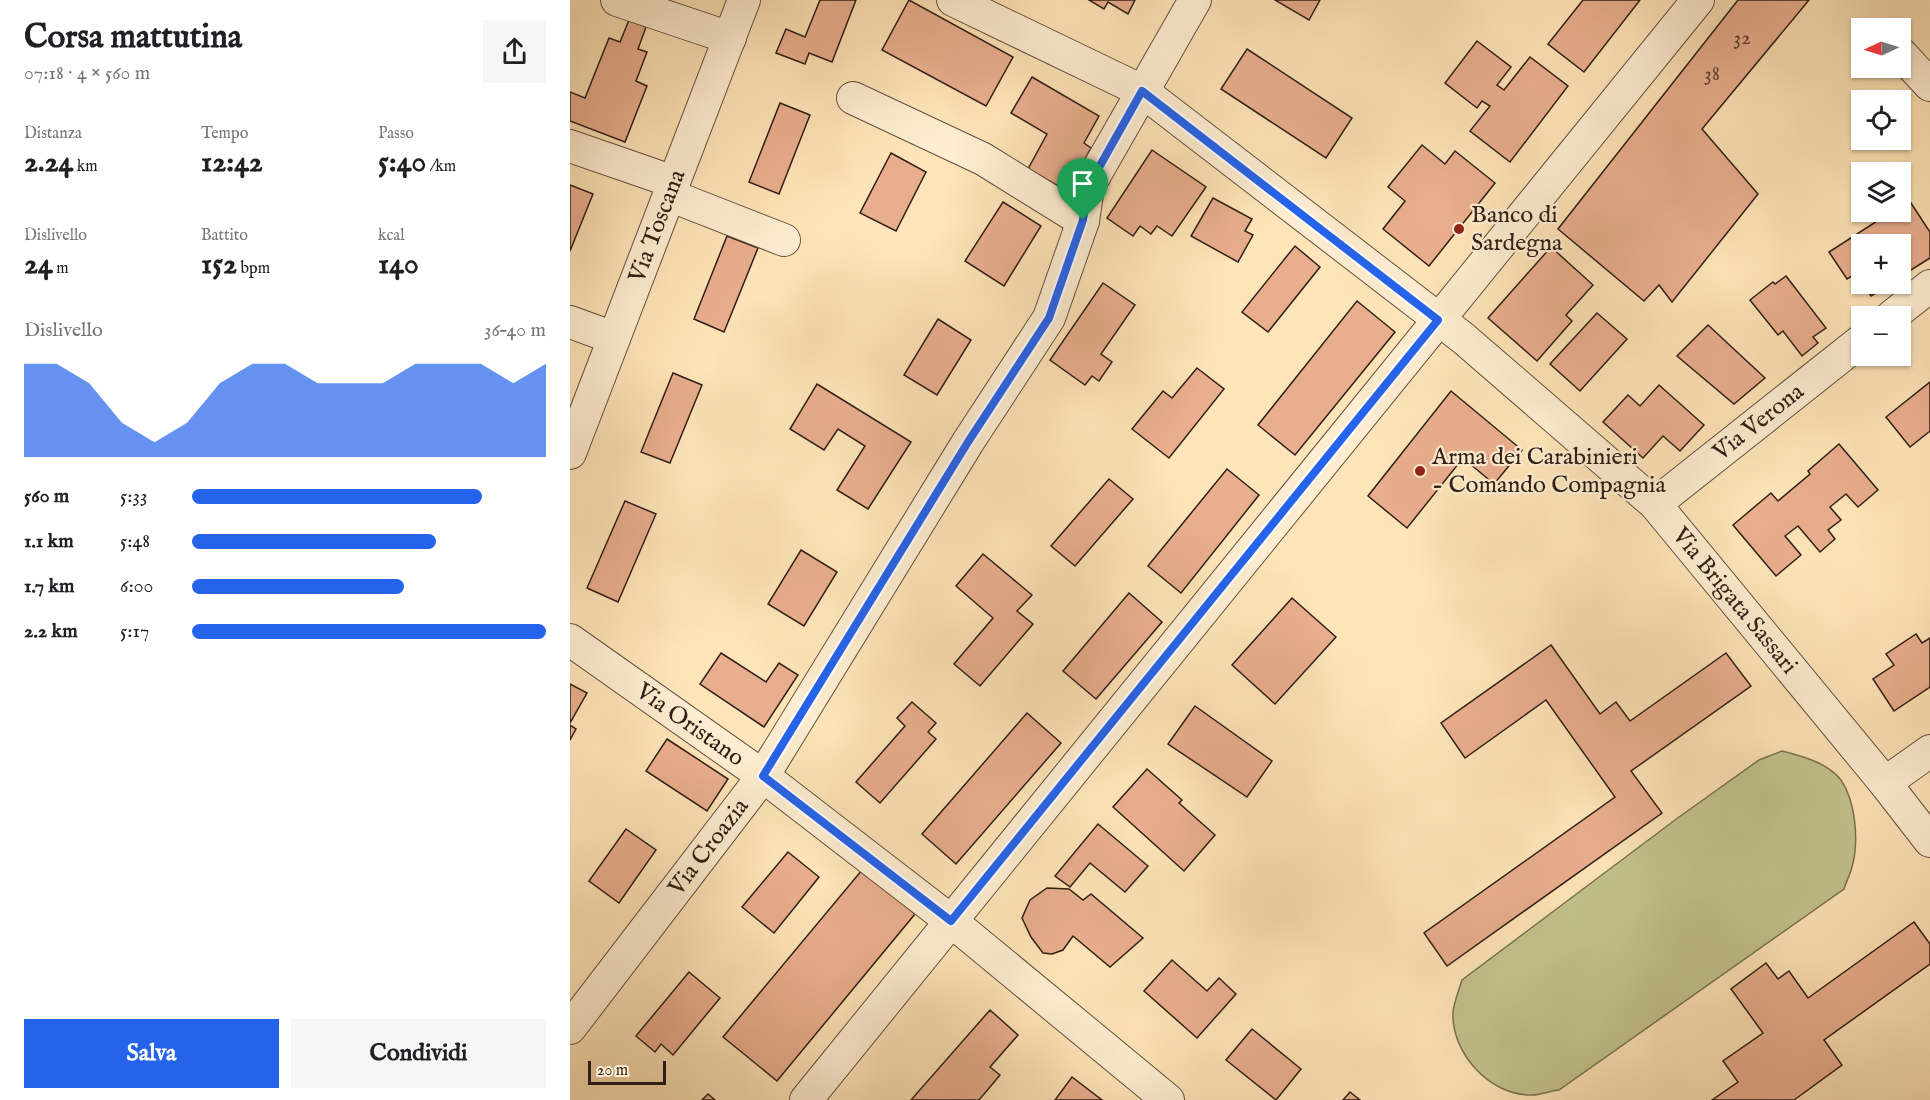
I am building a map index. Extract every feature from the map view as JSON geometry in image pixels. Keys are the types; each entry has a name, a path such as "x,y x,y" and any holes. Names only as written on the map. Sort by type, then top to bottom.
{"street":[{"path":"616,0 730,38"},
{"name":"Via Toscana","path":"570,453 744,0"},
{"name":"Via Brigata Sassari","path":"953,0 1142,91 1463,338 1655,504 1886,783 1930,841"},
{"name":"Via Croazia","path":"570,1028 763,776 968,442 1049,318 1083,220 1088,187 1195,0"},
{"path":"806,1100 1698,0"},
{"path":"1911,65 1930,85"},
{"path":"853,98 983,159 1083,220"},
{"path":"570,146 784,240"},
{"path":"1905,306 1930,286"},
{"path":"570,322 614,338"},
{"name":"Via Verona","path":"1655,504 1851,349"},
{"name":"Via Oristano","path":"570,640 763,776 951,921 1168,1100"},
{"path":"1886,783 1930,751"}],"green space":[{"path":"1782,751 1806,758 1829,769 1836,774 1846,789 1853,811 1856,834 1852,867 1844,889 1559,1090 1535,1095 1516,1093 1488,1080 1476,1069 1466,1057 1454,1027 1453,1012 1462,980 1679,817 1759,760"}],"building":[{"path":"820,0 856,0 832,62 809,53 805,64 776,53 786,29 805,37"},
{"path":"909,0 1013,57 986,106 882,50"},
{"path":"1089,0 1135,0 1128,14 1108,2 1104,9"},
{"path":"1275,0 1320,0 1309,20"},
{"path":"1583,0 1640,0 1584,72 1548,44"},
{"path":"1738,0 1809,0 1702,129 1758,194 1672,302 1659,285 1644,301 1558,229"},
{"path":"629,20 646,27 638,49 647,52 636,81 647,86 625,142 570,121 570,92 585,98 609,38 620,42"},
{"path":"1477,41 1511,67 1497,85 1504,90 1530,57 1568,86 1510,162 1470,131 1490,106 1482,101 1477,108 1445,83"},
{"path":"1247,49 1352,118 1326,158 1221,89"},
{"path":"1032,77 1099,116 1084,143 1091,148 1067,191 1028,169 1047,134 1011,113"},
{"path":"780,103 810,115 779,194 749,182"},
{"path":"1422,145 1445,164 1455,151 1495,183 1429,266 1383,229 1405,201 1388,187"},
{"path":"1152,150 1206,187 1172,236 1157,226 1151,234 1140,226 1133,236 1107,218"},
{"path":"891,153 926,172 896,231 860,213"},
{"path":"570,185 593,194 570,251"},
{"path":"1213,198 1252,219 1245,231 1253,235 1238,262 1191,236"},
{"path":"1003,202 1041,226 1004,286 965,261"},
{"path":"1911,203 1930,232 1930,258 1911,270 1911,234 1857,234 1876,222 1911,222"},
{"path":"727,236 758,248 724,332 694,319"},
{"path":"1851,238 1851,277 1847,279 1829,252"},
{"path":"1295,246 1320,267 1268,332 1242,312"},
{"path":"1551,247 1593,285 1566,315 1572,321 1537,361 1488,318"},
{"path":"1786,276 1826,328 1813,337 1818,343 1802,356 1783,331 1778,335 1750,300 1773,282 1775,284"},
{"path":"1103,283 1135,305 1101,354 1112,362 1099,381 1092,376 1085,385 1050,360"},
{"path":"1357,301 1395,332 1295,455 1258,425"},
{"path":"1597,313 1627,339 1580,391 1550,364"},
{"path":"938,319 971,340 937,395 904,375"},
{"path":"1708,325 1765,378 1734,404 1677,356"},
{"path":"1197,368 1224,389 1169,458 1132,429 1163,391 1172,398"},
{"path":"673,373 702,385 670,463 641,452"},
{"path":"1930,382 1930,431 1910,447 1886,417"},
{"path":"817,384 911,442 868,509 837,490 865,446 838,429 824,450 790,429"},
{"path":"1659,385 1704,425 1680,451 1663,436 1643,458 1603,422 1628,395 1640,406"},
{"name":"Arma dei Carabinieri - Comando Compagnia","path":"1451,391 1522,450 1494,484 1463,458 1407,528 1368,496"},
{"path":"1839,444 1878,490 1858,507 1846,494 1830,507 1841,520 1828,530 1835,539 1820,552 1798,526 1785,536 1801,555 1776,576 1733,525 1771,493 1778,501 1810,474 1808,471"},
{"path":"1227,469 1259,495 1181,593 1148,566"},
{"path":"1109,479 1133,499 1075,566 1051,546"},
{"path":"625,501 656,514 618,602 587,588"},
{"path":"801,550 837,572 804,626 768,604"},
{"path":"983,554 1032,595 1017,611 1033,624 980,686 954,664 993,618 956,586"},
{"path":"1129,593 1162,622 1096,699 1063,671"},
{"path":"1292,598 1336,637 1275,704 1232,665"},
{"path":"1916,634 1922,643 1930,638 1930,687 1894,711 1873,679 1894,665 1886,654"},
{"path":"1551,645 1600,714 1616,702 1630,721 1726,653 1751,686 1631,771 1662,813 1447,966 1424,933 1615,797 1546,700 1465,758 1441,723"},
{"path":"721,653 766,682 779,663 798,675 764,727 700,684"},
{"path":"570,684 587,693 570,723"},
{"path":"912,702 936,723 928,732 936,739 880,803 856,782 905,726 897,718"},
{"path":"1195,706 1272,761 1247,797 1168,744"},
{"path":"1027,713 1061,743 956,864 922,834"},
{"path":"570,725 576,729 570,740"},
{"path":"667,739 728,779 707,811 646,771"},
{"path":"1147,769 1182,800 1179,803 1215,835 1184,871 1113,807"},
{"path":"1098,824 1148,866 1125,892 1090,863 1070,887 1055,876"},
{"path":"626,829 656,850 619,903 589,881"},
{"path":"788,852 819,877 774,933 742,907"},
{"path":"862,870 915,914 777,1081 723,1037"},
{"path":"1047,888 1069,889 1083,900 1091,894 1143,938 1110,967 1073,936 1063,950 1052,954 1043,953 1031,937 1022,918 1030,900"},
{"path":"1914,922 1930,944 1930,964 1824,1040 1842,1065 1794,1100 1712,1100 1738,1082 1723,1061 1763,1033 1731,989 1766,963 1778,979 1789,971 1808,998"},
{"path":"1172,960 1207,991 1219,978 1236,994 1197,1038 1144,991"},
{"path":"689,972 720,998 673,1055 661,1044 655,1052 636,1036"},
{"path":"990,1010 1018,1035 990,1067 1000,1075 979,1100 911,1100"},
{"path":"1252,1029 1301,1069 1276,1100 1226,1060"},
{"path":"1072,1077 1102,1100 1055,1100"},
{"path":"1350,1092 1360,1100 1343,1100"},
{"path":"708,1094 715,1100 702,1100"}],"place":[{"name":"Banco di Sardegna","path":"1459,229"},
{"name":"Arma dei Carabinieri - Comando Compagnia","path":"1420,471"}],"route":[{"path":"1142,91 1438,320 951,921 763,776 968,442 1049,318 1083,220 1088,187 1142,91"}]}
